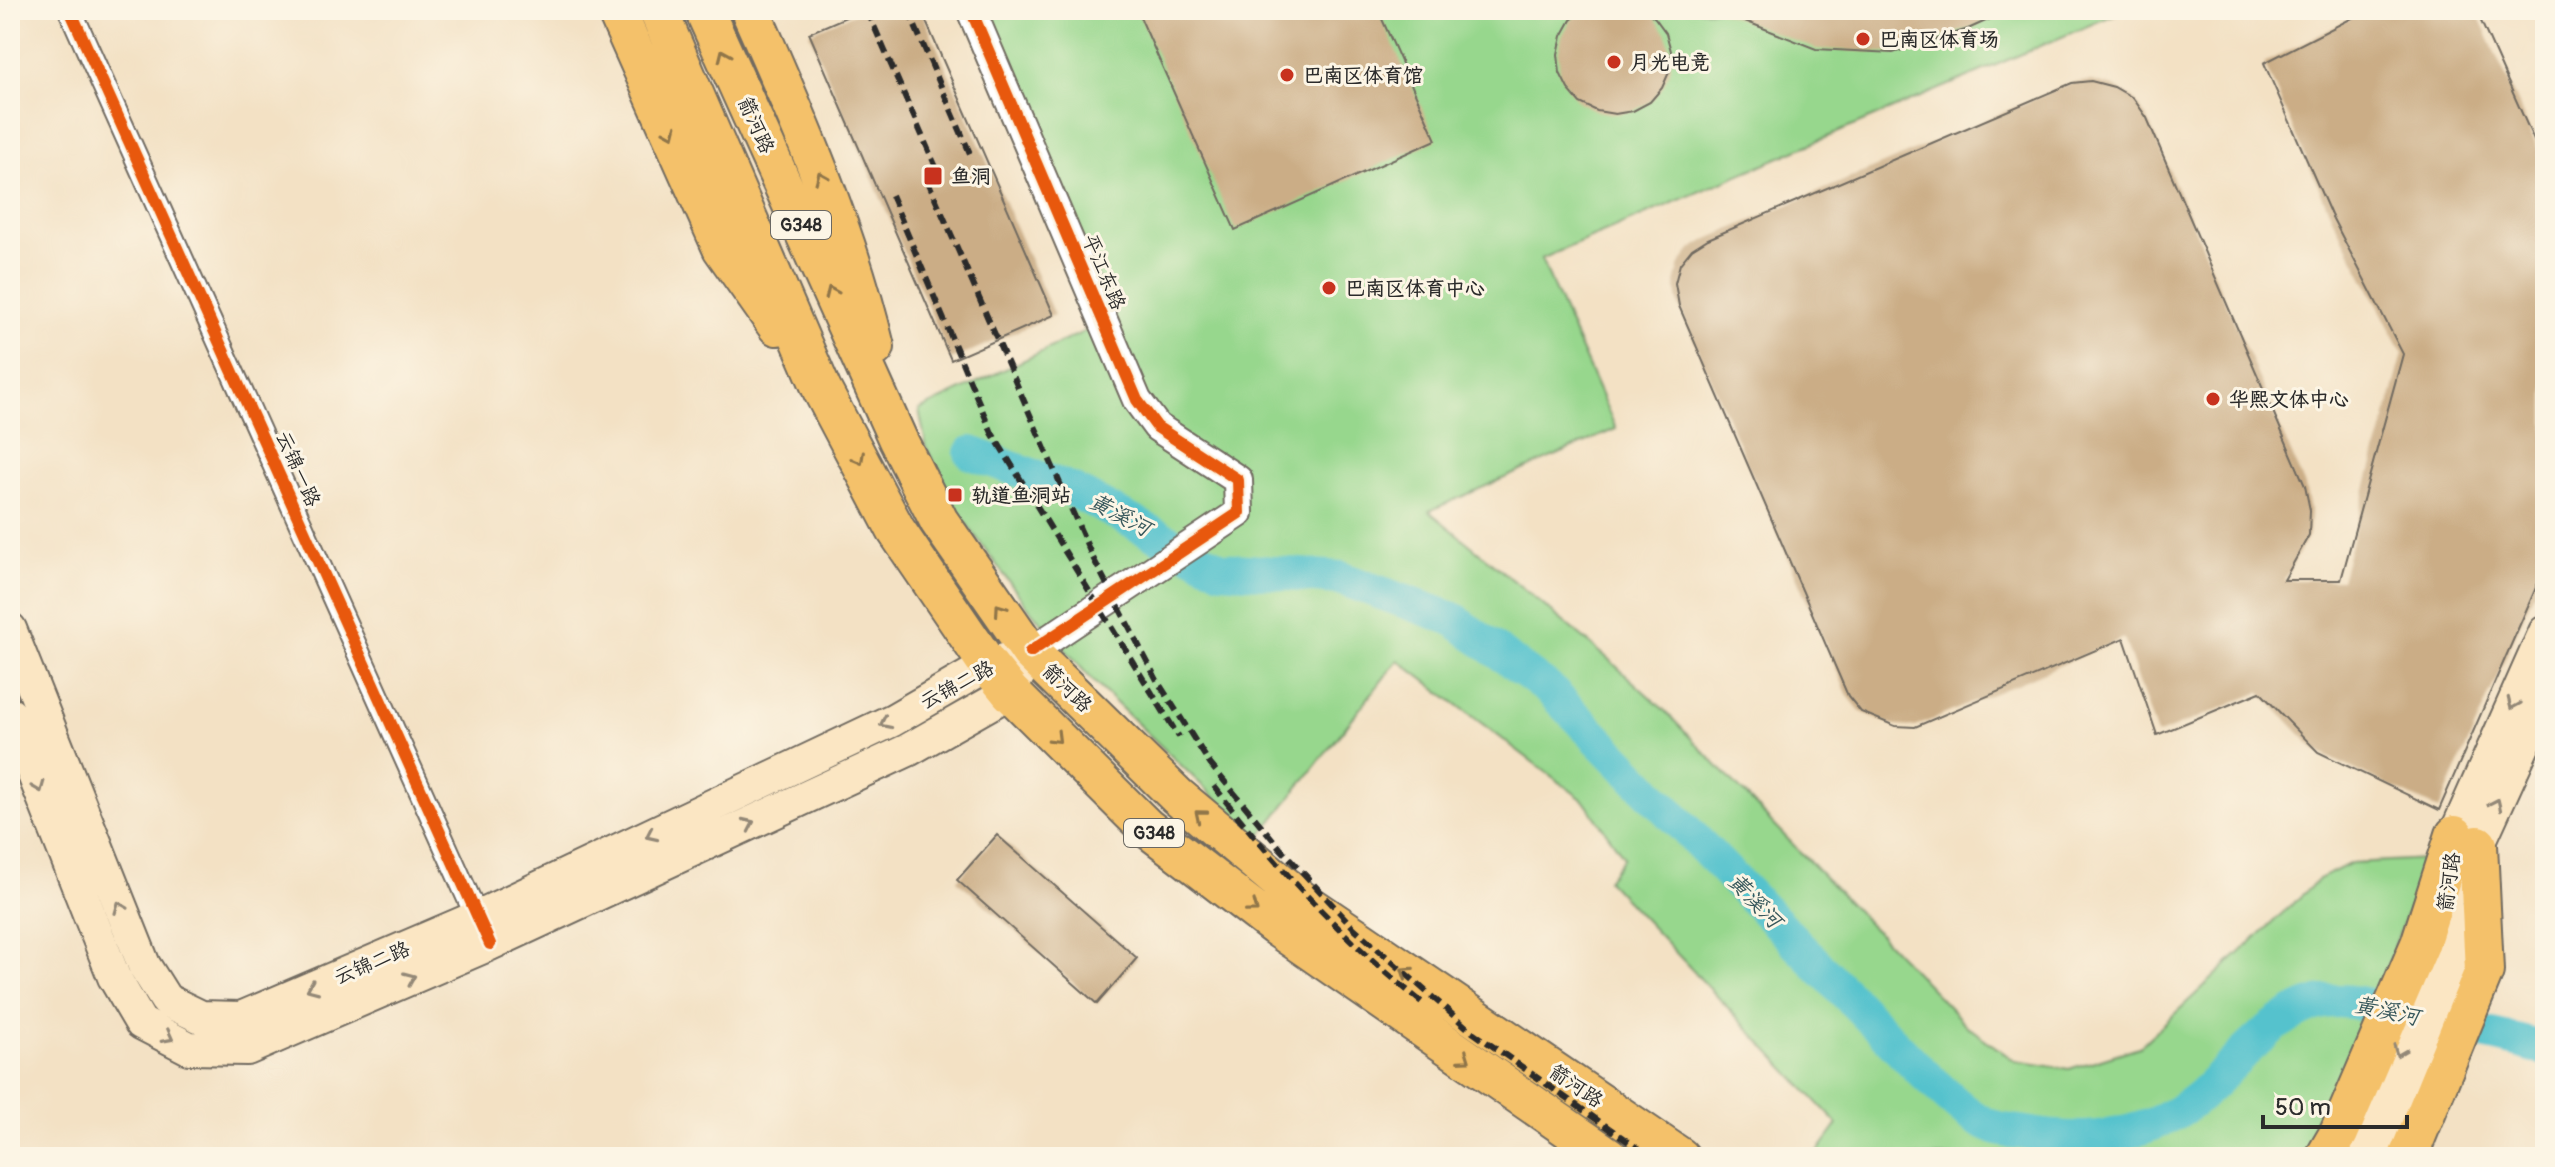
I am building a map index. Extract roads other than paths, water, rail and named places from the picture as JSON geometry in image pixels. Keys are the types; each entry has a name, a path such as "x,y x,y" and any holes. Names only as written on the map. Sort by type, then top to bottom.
{"highway":[{"path":"616,10 722,248 822,390"},
{"name":"箭河路","path":"658,10 822,390 896,530 999,679 1146,827 1275,926 1609,1157"},
{"name":"箭河路","path":"704,10 898,440 939,521 1030,652 1177,796 1300,899 1680,1157"},
{"path":"750,10 836,212 863,299 898,440"},
{"path":"2372,1151 2452,957 2466,840"},
{"path":"2372,1151 2452,957 2466,840"}],"main road":[{"name":"箭河路","path":"2466,840 2545,632"},
{"name":"云锦二路","path":"13,648 144,965 166,1000 201,1017 241,1018 483,931"},
{"name":"云锦二路","path":"10,714 114,977 141,1023 189,1048 247,1049 893,720 999,679 1030,652"},
{"name":"箭河路","path":"2466,840 2545,698"}],"street":[{"name":"云锦一路","path":"70,10 483,931"},
{"name":"平江东路","path":"971,10 1137,400 1157,427 1238,480 1239,513 1030,652"}],"waterway":[{"name":"黄溪河","path":"971,453 1070,489 1221,569 1340,578 1453,619 1550,690 1923,1073 1966,1111 1995,1128 2072,1138 2118,1134 2141,1128 2183,1109 2283,1020 2298,1011 2329,1001 2372,1006 2435,1025 2545,1049"}],"railway":[{"path":"867,10 939,174"},
{"path":"908,10 972,158"},
{"path":"927,179 1091,554 1158,682 1210,764 1280,848 1354,928 1471,1031 1650,1157"},
{"path":"891,195 992,433 1179,737"},
{"path":"1214,786 1312,901 1366,954 1424,1004"}],"place":[{"name":"巴南区体育场","path":"1863,39"},
{"name":"月光电竞","path":"1614,62"},
{"name":"巴南区体育馆","path":"1287,75"},
{"name":"鱼洞","path":"933,176"},
{"name":"巴南区体育中心","path":"1329,288"},
{"name":"华熙文体中心","path":"2213,399"},
{"name":"轨道鱼洞站","path":"955,495"}]}
